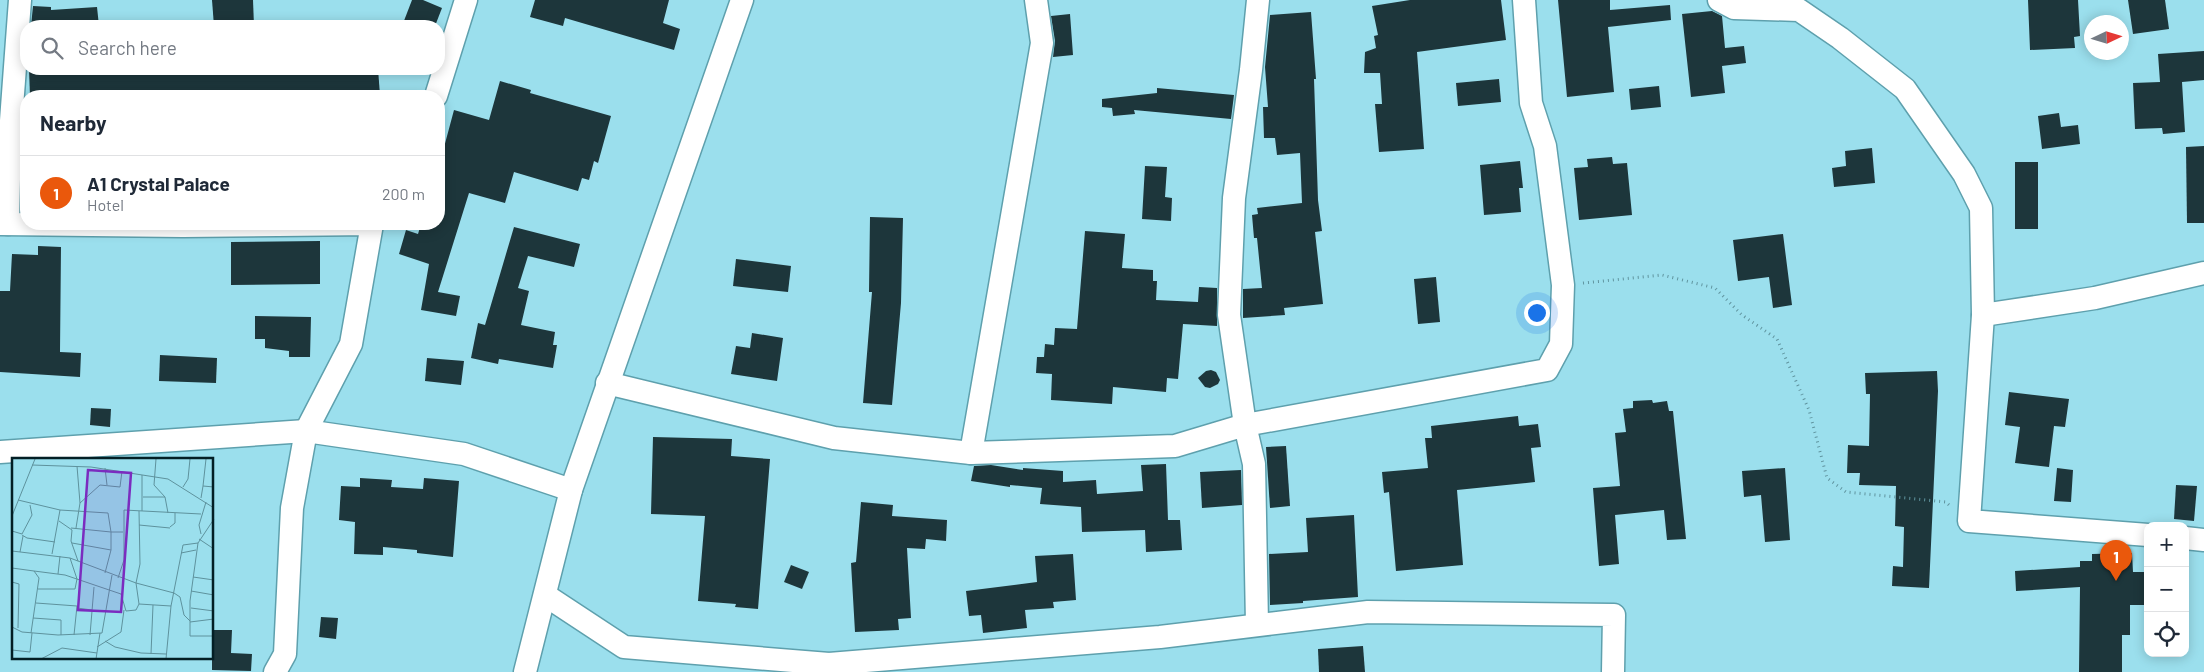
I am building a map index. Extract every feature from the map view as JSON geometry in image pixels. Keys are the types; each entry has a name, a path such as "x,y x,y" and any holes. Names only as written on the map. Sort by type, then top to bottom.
{"street":[{"path":"20,0 4,224 20,224"},
{"path":"445,67 466,0"},
{"path":"525,672 571,490 742,0"},
{"path":"971,453 1042,43 1036,0"},
{"path":"1257,624 1254,464 1245,425 1229,315 1234,198 1258,0"},
{"path":"608,384 834,438 971,453 1174,446 1245,425 1548,370 1562,344 1563,285 1546,146 1531,103 1524,0"},
{"path":"1719,0 1734,8 1799,10 1840,38 1905,89 1964,174 1981,208 1983,315 1969,521 2144,535"},
{"path":"438,90 443,75"},
{"path":"275,672 285,654 292,508 306,431 350,344 371,230"},
{"path":"1983,315 2095,298 2204,273"},
{"path":"0,452 306,431 464,454 571,490"},
{"path":"2189,538 2204,540"},
{"path":"545,595 624,648 829,664 1160,637 1368,612 1614,615 1613,672"}],"path":[{"path":"1563,285 1662,275 1715,288 1742,315 1777,339 1809,410 1827,478 1846,492 1946,502 1969,521"}],"building":[{"path":"212,0 253,0 254,20 214,20"},
{"path":"412,0 423,0 442,8 437,20 404,20"},
{"path":"535,0 669,0 663,23 680,29 674,50 565,18 563,26 530,17"},
{"path":"1410,0 1501,0 1506,40 1417,52 1424,149 1379,152 1375,104 1382,104 1380,73 1364,73 1365,52 1376,48 1374,36 1378,35 1372,6"},
{"path":"1558,0 1610,0 1610,10 1670,5 1671,20 1608,27 1614,92 1567,97"},
{"path":"2028,0 2078,0 2080,36 2074,37 2075,48 2030,50"},
{"path":"2128,0 2165,0 2169,29 2133,34"},
{"path":"33,6 51,7 51,10 97,7 98,20 32,20"},
{"path":"1712,11 1722,16 1725,48 1744,46 1746,63 1722,66 1725,93 1691,97 1682,14"},
{"path":"1311,12 1316,79 1314,79 1318,200 1322,231 1315,232 1323,304 1284,308 1285,315 1243,318 1243,289 1262,288 1257,238 1254,238 1252,215 1258,214 1257,208 1302,203 1300,153 1277,155 1275,138 1264,138 1263,107 1268,107 1265,67 1270,15"},
{"path":"1070,14 1073,55 1053,57 1055,41 1051,16"},
{"path":"2204,51 2204,80 2182,82 2185,132 2163,134 2162,128 2135,129 2133,83 2160,82 2158,54"},
{"path":"29,75 378,75 380,90 30,90"},
{"path":"1499,79 1501,102 1458,106 1456,83"},
{"path":"500,81 531,90 530,93 611,116 598,163 594,161 589,180 582,178 578,191 514,172 505,203 469,193 438,292 460,296 456,316 421,310 429,264 399,254 406,230 418,234 419,230 445,230 445,144 454,110 489,120"},
{"path":"1659,86 1661,107 1631,110 1629,89"},
{"path":"1157,88 1234,95 1231,119 1134,110 1135,114 1113,116 1112,108 1102,107 1102,99 1157,93"},
{"path":"2059,113 2061,127 2078,125 2080,144 2042,149 2038,116"},
{"path":"2204,146 2204,223 2187,223 2186,147"},
{"path":"1872,148 1875,183 1834,187 1832,168 1846,166 1845,151"},
{"path":"1612,157 1613,164 1627,163 1632,215 1579,220 1574,168 1588,167 1587,159"},
{"path":"1520,161 1523,188 1519,188 1521,212 1484,215 1480,165"},
{"path":"2015,162 2038,162 2038,229 2015,229"},
{"path":"1145,166 1167,167 1165,197 1172,198 1171,221 1142,219"},
{"path":"870,217 903,218 901,303 892,405 863,403 872,292 869,292"},
{"path":"514,227 580,244 574,267 528,256 518,288 529,291 521,325 555,332 553,345 557,345 553,368 499,359 498,364 471,358 478,323 485,325"},
{"path":"1085,231 1125,234 1122,268 1153,270 1153,281 1157,281 1156,300 1198,302 1199,287 1217,288 1217,326 1183,324 1178,379 1167,378 1166,392 1113,387 1112,404 1051,400 1052,374 1036,373 1037,357 1044,357 1045,344 1054,345 1055,328 1077,329"},
{"path":"1783,234 1792,305 1773,308 1769,277 1738,281 1733,240"},
{"path":"320,241 320,284 231,285 231,242"},
{"path":"38,246 61,247 60,352 81,353 80,377 0,372 0,291 10,291 12,254 38,255"},
{"path":"736,259 791,266 788,292 733,286"},
{"path":"1436,277 1440,322 1418,324 1414,279"},
{"path":"255,316 311,317 310,357 289,357 289,351 265,348 265,339 255,339"},
{"path":"752,333 783,338 777,381 731,374 736,346 750,348"},
{"path":"160,355 217,358 216,383 159,381"},
{"path":"427,358 464,361 461,385 425,381"},
{"path":"1206,371 1216,372 1220,380 1218,384 1210,388 1205,387 1198,378"},
{"path":"1937,371 1938,391 1929,588 1892,586 1893,566 1903,567 1904,527 1895,526 1896,486 1859,485 1860,473 1847,473 1848,445 1869,446 1870,394 1866,394 1865,373"},
{"path":"2009,392 2069,399 2065,427 2054,426 2049,467 2015,463 2020,427 2005,425"},
{"path":"1652,400 1653,403 1667,401 1669,411 1673,411 1686,539 1667,540 1664,510 1615,515 1619,564 1599,566 1593,488 1620,486 1615,433 1626,432 1623,409 1633,408 1633,401"},
{"path":"91,408 111,409 110,427 90,425"},
{"path":"1518,416 1519,426 1538,424 1541,447 1531,448 1535,482 1457,490 1463,565 1396,571 1389,492 1384,493 1382,472 1428,468 1425,438 1432,438 1431,426"},
{"path":"653,437 732,439 731,456 770,459 758,609 735,607 736,604 698,601 705,516 651,514"},
{"path":"1286,446 1290,506 1270,508 1266,447"},
{"path":"1166,464 1168,520 1180,520 1182,550 1146,552 1145,530 1082,532 1081,507 1040,504 1042,488 1010,485 1010,487 971,481 974,466 991,465 1023,470 1023,468 1063,471 1063,482 1096,480 1097,494 1143,491 1141,465"},
{"path":"1785,468 1790,540 1765,542 1761,495 1744,497 1742,471"},
{"path":"2057,468 2073,470 2071,502 2054,501"},
{"path":"1241,470 1242,505 1202,508 1200,472"},
{"path":"360,478 392,480 391,487 423,489 424,478 459,481 453,557 417,553 417,550 383,547 383,555 354,554 355,522 339,520 341,486 360,487"},
{"path":"2176,485 2197,486 2194,521 2174,519"},
{"path":"861,502 893,505 892,516 947,520 946,541 926,539 925,549 907,548 911,618 898,619 899,630 855,632 851,563 856,562"},
{"path":"1354,515 1358,597 1270,605 1269,554 1308,552 1306,518"},
{"path":"2132,553 2133,572 2144,572 2144,605 2130,605 2130,635 2122,635 2122,672 2079,672 2080,587 2016,591 2015,571 2080,567 2080,561 2092,561 2092,554"},
{"path":"1073,554 1076,600 1053,602 1054,608 1025,610 1027,628 983,633 981,615 969,616 966,591 1037,582 1035,556"},
{"path":"791,565 809,572 802,589 784,582"},
{"path":"321,617 338,618 336,639 319,637"},
{"path":"214,630 232,630 231,653 252,654 251,671 212,670"},
{"path":"1363,646 1365,672 1319,672 1318,649"}],"place":[{"name":"A1 Crystal Palace","path":"2116,581"}]}
